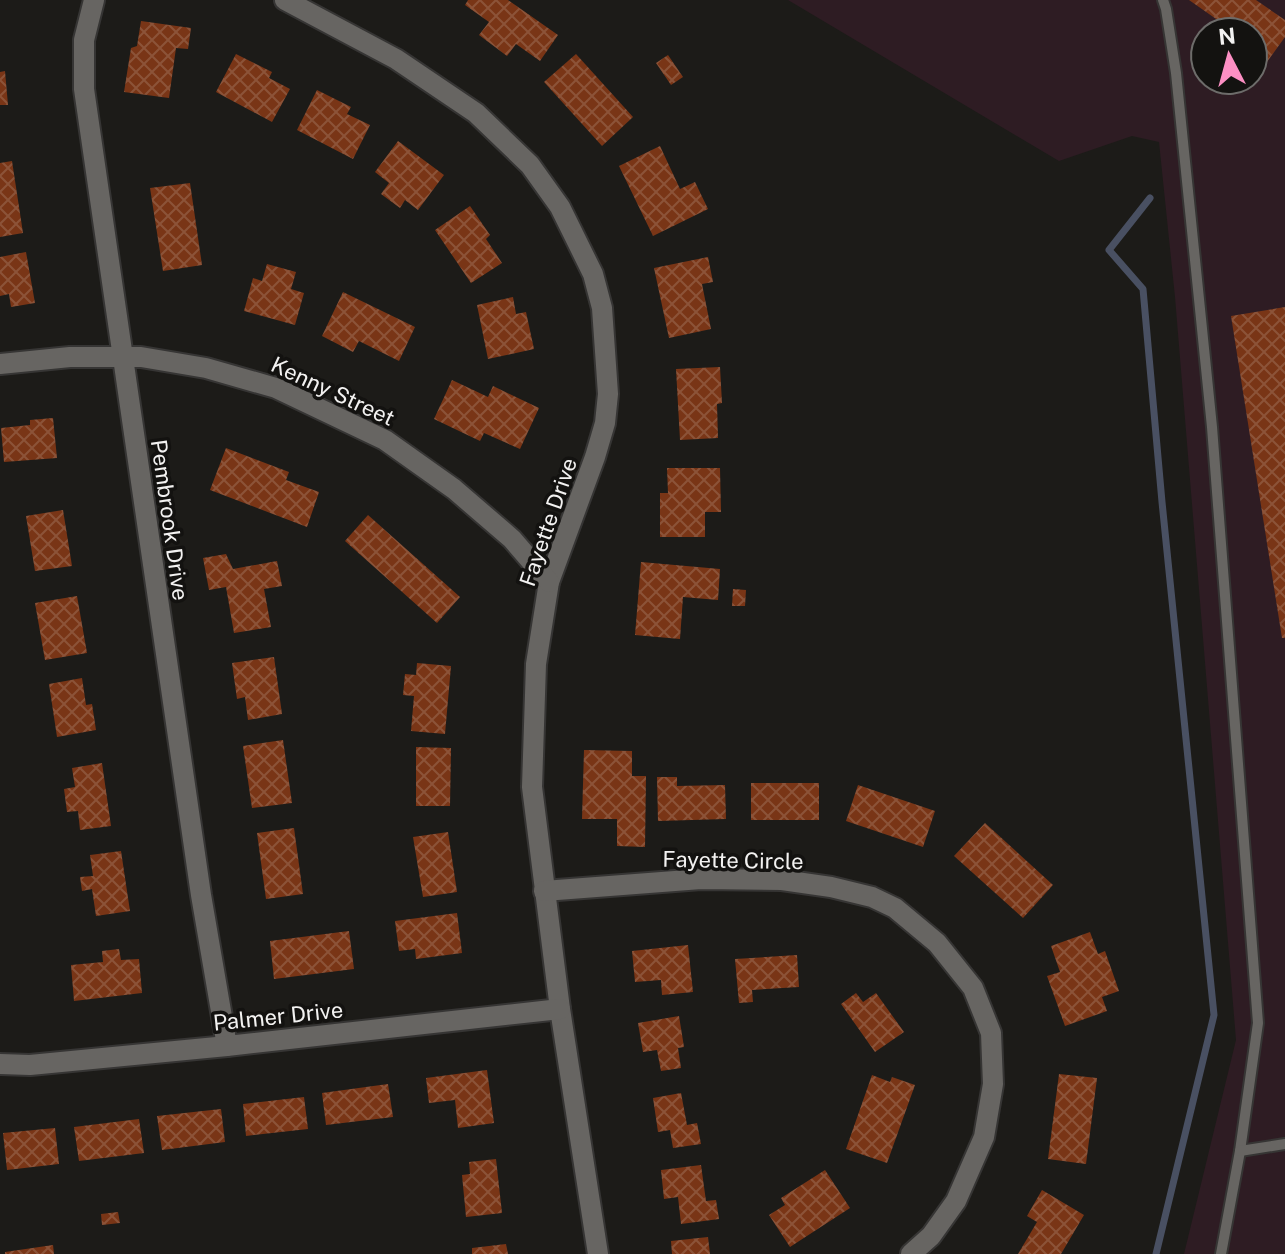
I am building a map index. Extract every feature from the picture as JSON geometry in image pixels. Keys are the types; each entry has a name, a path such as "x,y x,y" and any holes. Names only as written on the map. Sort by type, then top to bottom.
{"street":[{"name":"Pembrook Drive","path":"94,0 84,40 84,89 201,895 227,1046"},
{"name":"Fayette Drive","path":"285,0 396,59 476,113 530,165 560,207 593,274 602,308 608,394 605,423 549,582 536,664 532,787 560,1009 598,1254"},
{"name":"Kenny Street","path":"0,364 70,357 141,357 206,368 276,388 385,440 454,489 512,539 549,582"},
{"name":"Fayette Circle","path":"544,891 701,879 782,880 872,897 895,908 937,943 973,988 978,999 991,1033 993,1084 984,1137 956,1201 931,1236 911,1254"},
{"name":"Palmer Drive","path":"0,1064 30,1065 227,1046 560,1009"}],"lane":[{"path":"1163,0 1176,73 1212,427 1258,1023 1240,1151 1221,1254"},
{"path":"1240,1151 1285,1144"}],"shaded area":[{"path":"788,0 1285,0 1285,1254 1184,1254 1236,1040 1175,297 1159,142 1132,136 1059,161"}],"building":[{"path":"468,0 508,0 558,35 540,61 516,44 507,56 479,35 489,22 465,5"},
{"path":"1189,0 1256,0 1285,20 1285,37 1269,59 1269,16 1212,16"},
{"path":"141,21 191,28 188,49 176,48 169,98 124,92 131,48 137,46"},
{"path":"236,54 272,72 269,78 290,89 272,122 216,92"},
{"path":"576,54 633,117 602,146 544,82"},
{"path":"668,55 683,77 671,85 656,63"},
{"path":"5,71 8,105 0,105 0,72"},
{"path":"317,90 351,107 347,114 370,125 353,159 297,130"},
{"path":"398,141 444,175 418,210 405,200 400,208 381,194 389,183 375,172"},
{"path":"660,146 680,189 695,182 708,209 653,236 619,166"},
{"path":"12,161 23,233 0,237 0,163"},
{"path":"190,183 202,265 163,271 150,188"},
{"path":"470,206 490,235 486,239 502,263 471,283 435,230"},
{"path":"26,252 35,303 11,307 9,294 0,296 0,257"},
{"path":"708,257 713,282 702,284 711,329 669,338 654,268"},
{"path":"267,264 296,272 291,289 304,293 295,325 244,311 253,278 262,281"},
{"path":"343,292 415,327 399,361 359,341 353,352 322,336"},
{"path":"513,297 516,314 526,312 534,349 488,359 477,305"},
{"path":"1285,307 1285,638 1282,638 1231,316"},
{"path":"720,367 722,403 717,404 718,438 680,440 676,369"},
{"path":"452,380 488,397 493,386 539,408 520,449 484,433 480,441 434,419"},
{"path":"53,418 57,458 4,462 1,428 30,425 30,420"},
{"path":"226,448 289,472 286,480 319,492 307,527 210,490"},
{"path":"667,468 720,468 721,512 705,512 705,537 660,537 660,493 668,493"},
{"path":"63,510 72,566 35,571 26,516"},
{"path":"368,515 460,597 437,623 345,541"},
{"path":"226,554 233,569 277,561 282,586 264,589 271,627 234,633 226,587 209,590 203,558"},
{"path":"641,562 720,569 718,600 683,597 680,639 635,635"},
{"path":"733,589 746,590 745,606 732,606"},
{"path":"77,596 87,653 45,660 35,603"},
{"path":"274,657 282,714 248,720 245,697 237,699 232,663"},
{"path":"417,663 451,666 445,734 411,731 414,696 403,695 405,674 416,675"},
{"path":"82,678 86,705 92,704 96,730 57,737 49,684"},
{"path":"283,740 292,803 252,808 243,746"},
{"path":"416,747 451,748 450,806 416,806"},
{"path":"584,750 632,751 632,776 646,776 645,847 617,846 617,819 582,819"},
{"path":"102,763 111,826 80,830 78,811 67,812 64,789 75,787 72,768"},
{"path":"657,777 677,777 677,786 725,785 726,819 658,821"},
{"path":"751,783 819,783 819,820 751,820"},
{"path":"858,785 935,811 923,847 846,821"},
{"path":"985,823 1053,885 1023,918 954,856"},
{"path":"294,828 303,894 266,899 257,833"},
{"path":"448,832 457,892 423,897 413,837"},
{"path":"121,851 130,911 96,916 92,889 82,891 80,877 93,876 90,855"},
{"path":"457,913 462,953 416,959 415,949 399,951 395,921"},
{"path":"349,931 354,969 274,979 270,941"},
{"path":"1090,932 1098,954 1105,951 1119,991 1102,997 1107,1011 1065,1026 1047,976 1060,972 1051,946"},
{"path":"688,945 693,992 662,995 661,980 635,982 632,951"},
{"path":"119,949 121,960 139,959 142,993 74,1001 71,965 103,962 102,951"},
{"path":"797,955 799,987 752,990 753,1002 739,1003 735,959"},
{"path":"856,993 863,1002 876,993 904,1032 875,1052 841,1004"},
{"path":"679,1016 684,1047 678,1048 681,1068 661,1071 657,1050 643,1052 638,1023"},
{"path":"487,1070 494,1123 458,1128 455,1100 429,1103 426,1078"},
{"path":"1059,1074 1097,1078 1086,1164 1048,1159"},
{"path":"872,1075 890,1082 892,1077 915,1085 887,1163 846,1149"},
{"path":"388,1084 393,1117 326,1125 322,1093"},
{"path":"681,1093 687,1125 697,1123 701,1144 673,1148 670,1130 658,1132 653,1098"},
{"path":"304,1097 308,1129 246,1136 243,1104"},
{"path":"221,1109 225,1142 162,1150 157,1116"},
{"path":"139,1119 144,1153 79,1161 74,1127"},
{"path":"55,1128 59,1164 7,1170 3,1133"},
{"path":"496,1159 502,1213 466,1217 462,1175 470,1174 469,1162"},
{"path":"701,1165 706,1201 716,1200 719,1219 681,1224 678,1197 664,1199 661,1170"},
{"path":"825,1170 850,1208 790,1247 769,1215 785,1205 781,1198"},
{"path":"1042,1190 1084,1215 1061,1254 1018,1254 1037,1222 1027,1216"},
{"path":"118,1212 120,1223 102,1225 101,1214"},
{"path":"708,1237 710,1254 672,1254 671,1241"},
{"path":"506,1244 508,1254 472,1254 472,1248"},
{"path":"53,1245 54,1254 5,1254 5,1252"}],"waterway":[{"path":"1150,198 1109,250 1143,289 1214,1015 1156,1254"}]}
